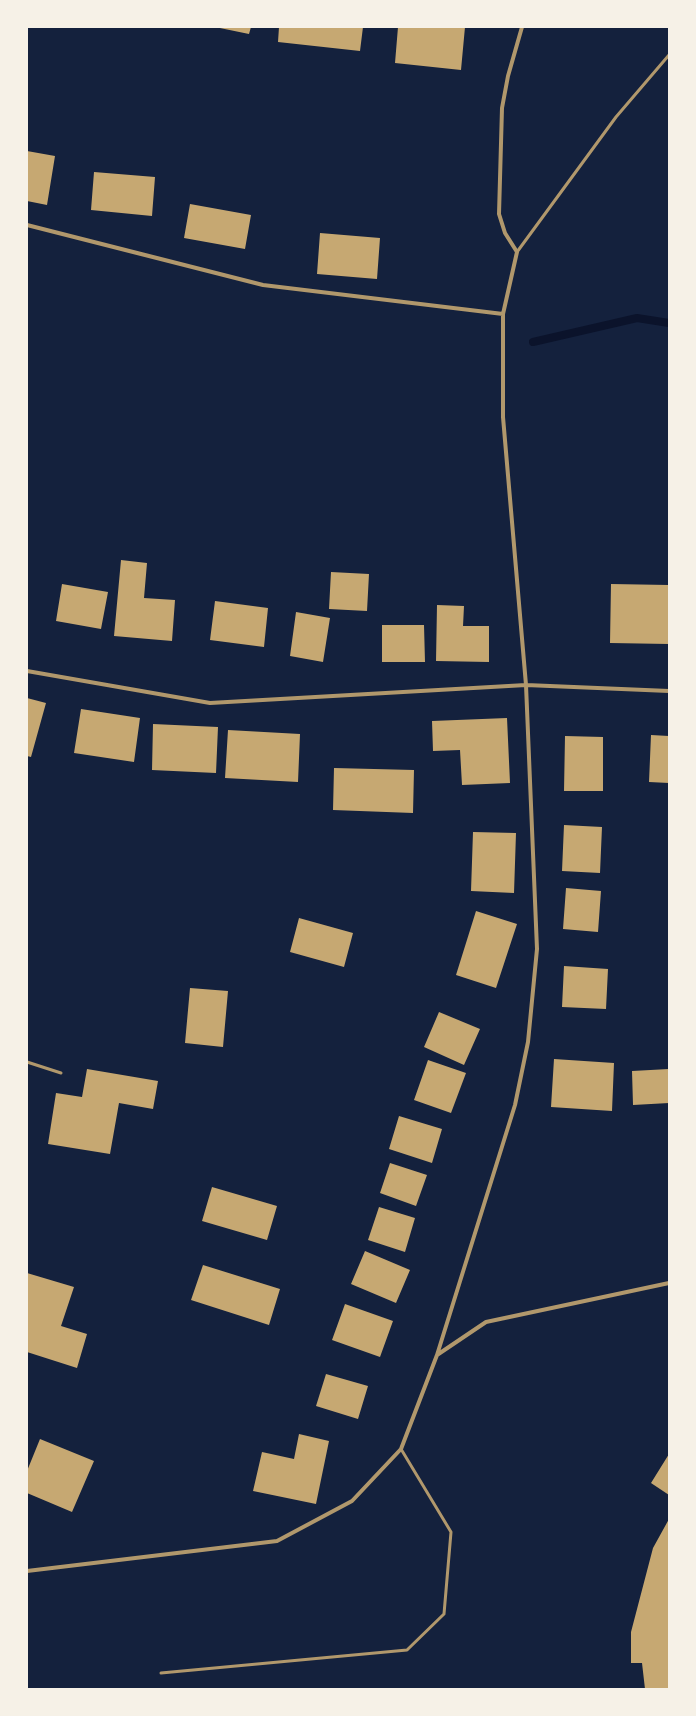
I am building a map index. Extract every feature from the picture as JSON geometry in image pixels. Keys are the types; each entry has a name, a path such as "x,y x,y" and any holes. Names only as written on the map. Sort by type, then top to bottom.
{"street":[{"path":"27,1571 277,1541 352,1501 400,1449 437,1355 515,1104 528,1042 537,949 526,685 502,418 504,314 517,252 505,233 499,214 502,108 508,76 522,27"},
{"path":"27,225 263,285 504,314"},
{"path":"27,671 210,702 526,685 669,691"},
{"path":"437,1355 486,1322 669,1284"}],"lane":[{"path":"517,252 616,117 669,55"},
{"path":"27,1062 61,1073"},
{"path":"161,1673 407,1650 444,1614 451,1532 400,1449"}],"building":[{"path":"215,27 251,27 249,34"},
{"path":"279,27 363,27 360,51 278,42"},
{"path":"398,27 465,27 461,70 395,63"},
{"path":"27,151 55,156 47,205 27,201"},
{"path":"94,172 155,177 152,216 91,210"},
{"path":"190,204 251,215 245,249 184,238"},
{"path":"320,233 380,238 377,279 317,274"},
{"path":"121,560 147,563 144,598 175,600 172,641 114,636"},
{"path":"331,572 369,574 367,611 329,609"},
{"path":"62,584 108,592 101,629 56,621"},
{"path":"611,584 669,585 669,644 610,643"},
{"path":"215,601 268,608 264,647 210,640"},
{"path":"437,605 464,606 463,626 489,626 489,662 436,661"},
{"path":"296,612 330,618 323,662 290,656"},
{"path":"382,625 424,625 425,662 382,662"},
{"path":"27,698 46,703 31,757 27,756"},
{"path":"81,709 140,718 134,762 74,753"},
{"path":"507,718 510,783 462,785 460,750 433,751 432,721"},
{"path":"153,724 218,727 216,773 152,770"},
{"path":"228,730 300,734 298,782 225,778"},
{"path":"651,735 669,736 669,783 649,782"},
{"path":"565,736 603,737 603,791 564,791"},
{"path":"334,768 414,770 413,813 333,810"},
{"path":"564,825 602,827 600,873 562,871"},
{"path":"473,832 516,833 514,893 471,891"},
{"path":"566,888 601,891 598,932 563,929"},
{"path":"476,911 517,924 496,988 456,975"},
{"path":"299,918 353,933 344,967 290,952"},
{"path":"564,966 608,969 606,1009 562,1007"},
{"path":"190,988 228,991 223,1047 185,1043"},
{"path":"439,1012 480,1029 464,1065 424,1047"},
{"path":"554,1059 614,1063 612,1111 551,1107"},
{"path":"428,1060 466,1073 451,1113 414,1100"},
{"path":"87,1069 158,1081 153,1109 119,1103 110,1154 48,1144 56,1093 82,1097"},
{"path":"669,1069 669,1103 633,1105 632,1071"},
{"path":"399,1116 442,1129 432,1163 389,1149"},
{"path":"390,1163 427,1175 416,1206 380,1193"},
{"path":"212,1187 277,1206 267,1240 202,1221"},
{"path":"379,1207 415,1218 405,1252 368,1240"},
{"path":"365,1251 410,1270 396,1303 351,1284"},
{"path":"203,1265 280,1289 269,1325 191,1300"},
{"path":"27,1273 74,1287 61,1326 87,1334 77,1368 27,1352"},
{"path":"345,1304 393,1321 380,1357 332,1340"},
{"path":"326,1374 368,1386 358,1419 316,1406"},
{"path":"299,1434 329,1441 316,1504 253,1491 262,1452 294,1459"},
{"path":"40,1439 94,1461 72,1512 27,1493 27,1471"},
{"path":"669,1454 669,1495 651,1483"},
{"path":"669,1519 669,1689 645,1689 642,1663 631,1663 631,1632 653,1548"}],"waterway":[{"path":"533,342 637,318 669,323"}]}
